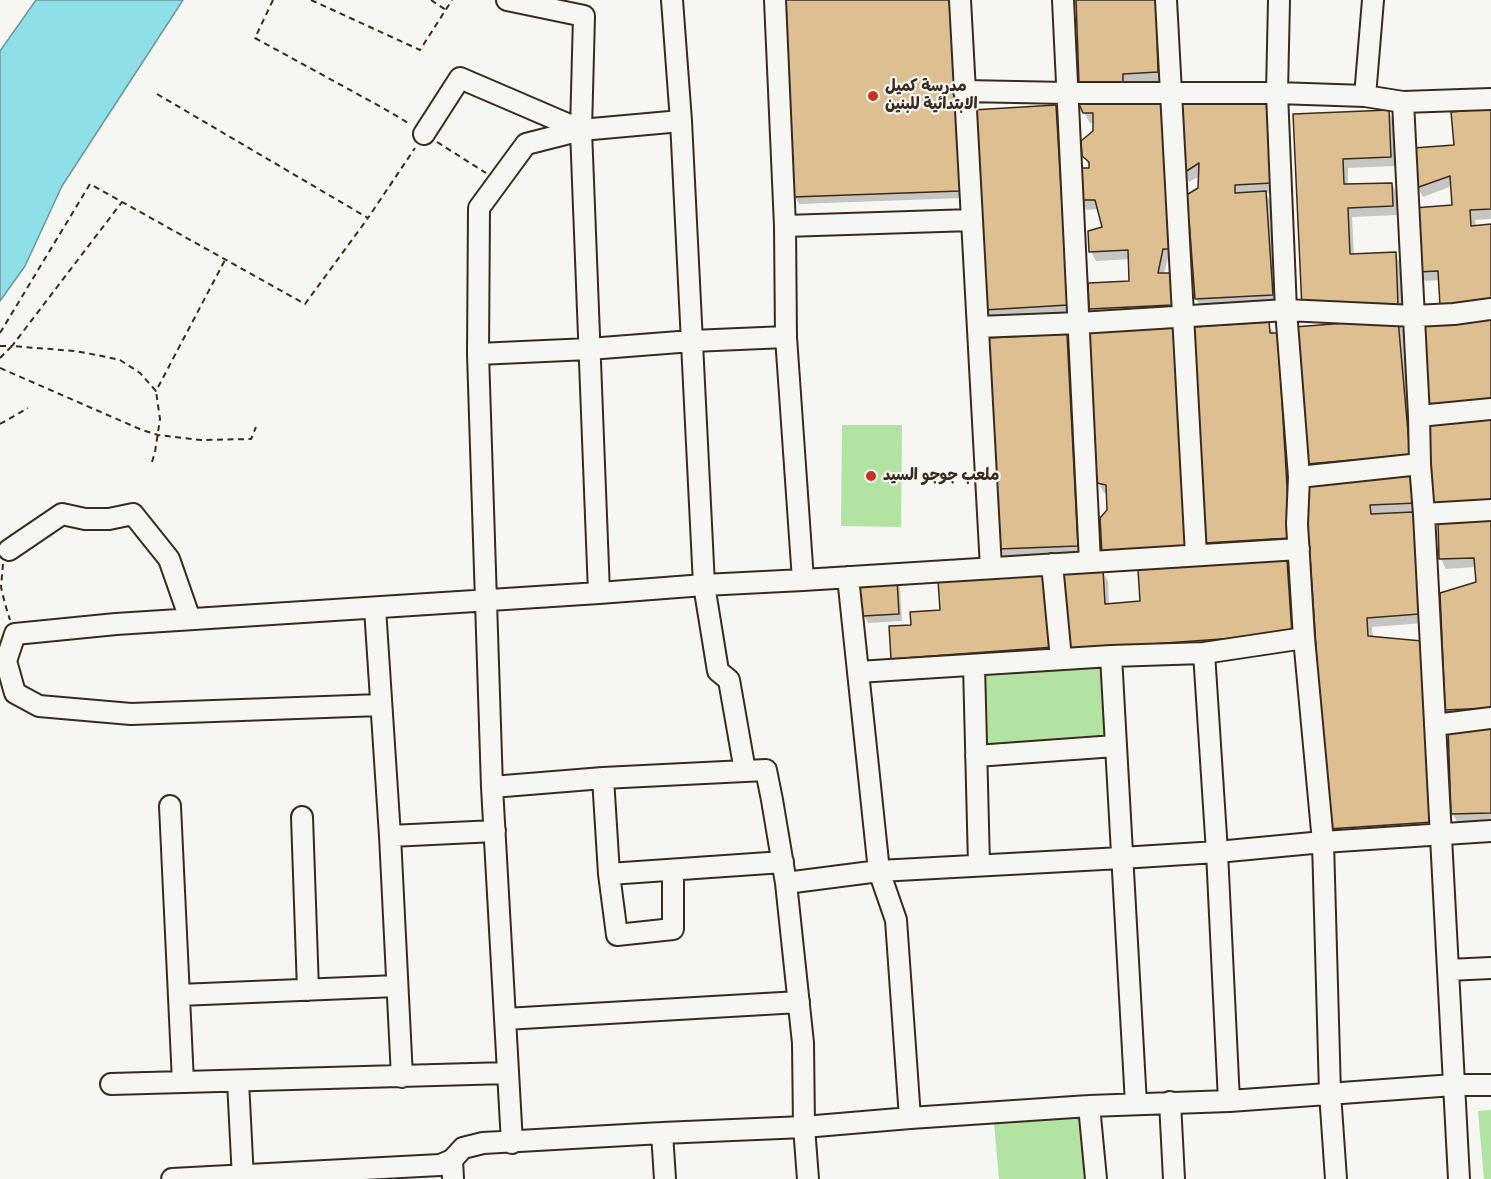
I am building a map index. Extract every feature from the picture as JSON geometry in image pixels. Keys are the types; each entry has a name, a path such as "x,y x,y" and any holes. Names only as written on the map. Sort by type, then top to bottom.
{"street":[{"path":"507,0 584,16 580,130 599,593"},
{"path":"672,0 681,121 704,585 718,671 729,680 745,771"},
{"path":"775,0 785,226 786,336 803,580"},
{"path":"960,0 991,568"},
{"path":"1063,0 1090,562"},
{"path":"1166,0 1196,555"},
{"path":"1279,0 1277,93 1286,310 1299,477 1297,524 1304,638 1323,842 1330,1093 1336,1179"},
{"path":"1365,96 1373,0"},
{"path":"424,134 460,78 580,130"},
{"path":"964,91 1277,93 1365,96 1403,102 1491,99"},
{"path":"1403,102 1420,464 1459,1179"},
{"path":"512,1143 492,787 478,354 479,208 526,144 580,130 681,121"},
{"path":"785,226 972,220"},
{"path":"978,327 1286,310 1414,316 1454,315 1491,309"},
{"path":"478,354 786,336"},
{"path":"1419,417 1491,409"},
{"path":"1299,477 1420,464"},
{"path":"1424,514 1491,510"},
{"path":"9,550 62,514 85,519 109,519 133,514 169,559 190,620"},
{"path":"381,705 131,714 39,706 15,693 6,662 15,634 116,624 1299,549"},
{"path":"1052,564 1061,660"},
{"path":"848,578 879,871 896,920 910,1118"},
{"path":"375,608 390,836 402,1077"},
{"path":"858,672 1111,656 1204,653 1304,638"},
{"path":"1204,653 1217,852 1229,1101"},
{"path":"1111,656 1136,1104"},
{"path":"974,665 979,865"},
{"path":"1435,725 1491,718"},
{"path":"976,756 1115,746"},
{"path":"492,787 603,778 766,770 783,862 799,1002 803,1043 804,1127 808,1179"},
{"path":"603,778 609,874 617,935 673,929 673,870"},
{"path":"170,806 183,1082"},
{"path":"302,817 308,990"},
{"path":"390,836 495,831"},
{"path":"786,884 879,871 1217,852 1323,842 1491,831"},
{"path":"609,874 783,862"},
{"path":"1448,970 1491,968"},
{"path":"179,995 397,986"},
{"path":"505,1019 799,1002"},
{"path":"111,1084 508,1073"},
{"path":"238,1081 243,1177"},
{"path":"172,1179 344,1175 440,1165 452,1170 463,1148 483,1143 804,1127 1089,1106 1229,1101 1454,1085 1491,1085"},
{"path":"1170,1102 1174,1179"},
{"path":"1089,1106 1096,1179"},
{"path":"662,1133 665,1179"}],"path":[{"path":"273,0 255,38 383,108 499,181"},
{"path":"311,0 420,50 452,0"},
{"path":"432,0 446,10"},
{"path":"157,94 368,218"},
{"path":"0,333 90,184 305,304 368,218 424,134"},
{"path":"0,358 12,346 122,202"},
{"path":"156,391 225,260"},
{"path":"0,346 74,351 120,360 140,373 156,391 160,419 152,462"},
{"path":"0,368 158,435 201,440 251,439 256,427"},
{"path":"0,424 28,408"},
{"path":"9,550 3,565 1,587 4,604 15,634"}],"green space":[{"name":"ملعب جوجو السيد","path":"842,425 902,425 901,527 841,526"},
{"path":"1111,656 1115,746 976,756 974,665"},
{"path":"1089,1106 1096,1179 999,1179 993,1112"},
{"path":"1491,1110 1491,1179 1484,1179 1478,1111"}],"water":[{"path":"36,0 183,0 62,186 25,266 0,301 0,51"}],"building":[{"name":"مدرسة كميل الابتدائية للبنين","path":"786,0 953,0 960,191 793,197"},
{"path":"1076,0 1156,0 1158,72 1123,74 1123,83 1079,84"},
{"path":"1178,99 1266,100 1272,183 1235,185 1235,193 1266,191 1273,295 1195,299 1189,220 1185,220 1183,197 1198,188 1199,163 1182,174"},
{"path":"1163,100 1170,249 1163,249 1158,273 1171,273 1172,305 1089,309 1088,283 1129,281 1128,250 1089,252 1088,231 1102,227 1095,200 1078,200 1077,168 1089,168 1089,162 1082,156 1081,141 1093,131 1093,113 1083,113 1079,104"},
{"path":"1056,105 1068,305 984,310 972,110"},
{"path":"1491,108 1491,209 1470,210 1471,226 1491,224 1491,299 1440,306 1438,271 1417,272 1413,208 1452,205 1450,176 1416,188 1413,148 1454,145 1451,112"},
{"path":"1389,110 1391,157 1343,159 1344,184 1392,183 1393,206 1348,208 1350,254 1396,252 1398,305 1302,309 1293,114"},
{"path":"1491,313 1491,400 1426,404 1420,318"},
{"path":"1398,319 1410,455 1307,464 1294,327"},
{"path":"1269,322 1270,333 1278,333 1290,538 1205,543 1192,327"},
{"path":"1175,323 1191,548 1102,554 1100,518 1107,510 1106,485 1097,483 1086,329"},
{"path":"1067,334 1078,546 998,549 987,338"},
{"path":"1491,413 1491,504 1432,507 1422,419"},
{"path":"1415,471 1417,503 1370,505 1371,514 1413,512 1419,614 1367,618 1368,636 1422,641 1433,822 1328,829 1309,541 1304,524 1302,478"},
{"path":"1491,518 1491,708 1445,710 1440,593 1476,582 1474,558 1439,559 1438,521"},
{"path":"1287,560 1292,634 1067,650 1062,573 1103,570 1105,604 1140,601 1138,570"},
{"path":"1048,572 1054,647 891,659 889,626 911,625 910,612 940,610 938,580"},
{"path":"897,579 899,614 863,616 858,583"},
{"path":"1491,726 1491,813 1451,814 1448,727"}],"place":[{"name":"مدرسة كميل الابتدائية للبنين","path":"873,96"},
{"name":"ملعب جوجو السيد","path":"871,476"}]}
